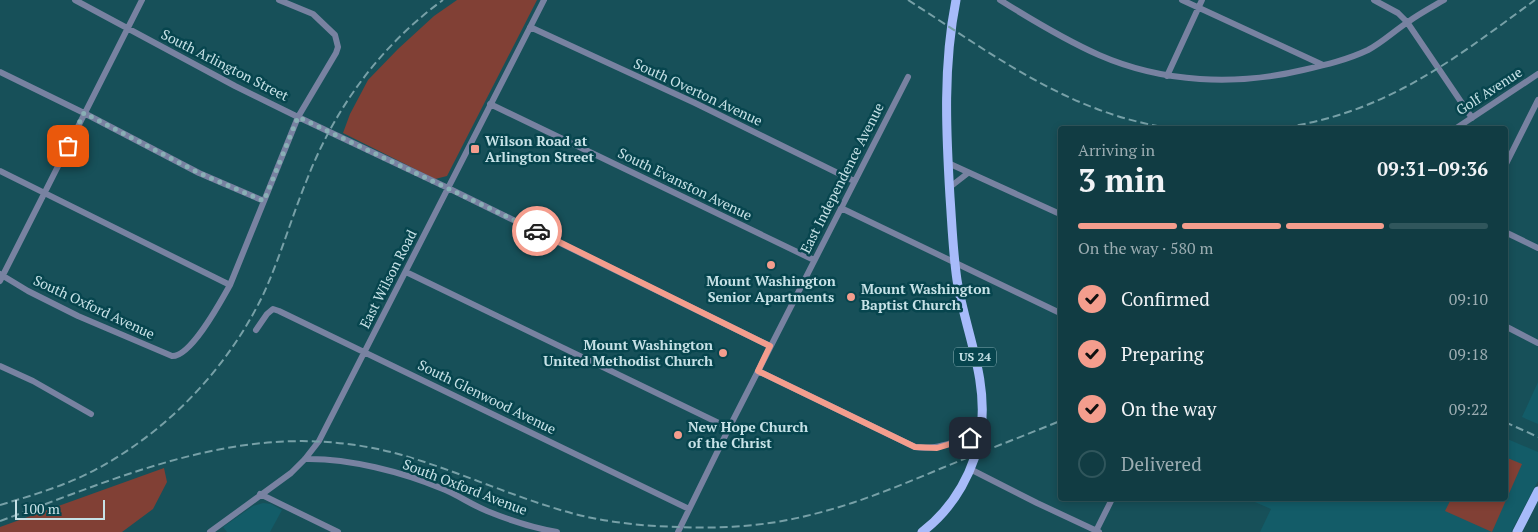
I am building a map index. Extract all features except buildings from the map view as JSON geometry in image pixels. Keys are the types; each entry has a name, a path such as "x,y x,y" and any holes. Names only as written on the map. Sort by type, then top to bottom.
{"main road":[{"name":"US 24","path":"922,532 947,507 974,471 982,413 981,386 961,301 955,264 948,163 946,76 956,0"},
{"path":"1517,532 1538,491"}],"street":[{"name":"South Arlington Street","path":"75,0 127,29 298,117 448,188 770,346"},
{"path":"1,277 142,0"},
{"path":"0,171 230,285 298,117 337,50 335,35 313,14 279,0"},
{"name":"East Wilson Road","path":"210,532 291,473 305,459 324,433 544,0"},
{"path":"1000,0 1043,26 1099,55 1131,67 1168,76 1207,80 1243,80 1285,74 1336,62 1367,50 1392,35 1407,22 1444,0"},
{"path":"1182,0 1323,65"},
{"path":"1168,76 1202,0"},
{"path":"1374,0 1398,13 1407,22 1472,118"},
{"name":"South Overton Avenue","path":"530,27 695,103 854,181"},
{"path":"0,72 199,173 264,201"},
{"name":"Golf Avenue","path":"1460,126 1538,74"},
{"name":"East Independence Avenue","path":"678,532 770,346 908,77"},
{"path":"1508,160 1538,100"},
{"name":"South Evanston Avenue","path":"490,104 814,260"},
{"path":"948,163 1058,213"},
{"path":"950,187 968,173"},
{"path":"841,208 1058,313"},
{"path":"1508,233 1538,248"},
{"path":"406,272 729,428"},
{"name":"South Oxford Avenue","path":"1,277 78,316 172,356 177,356 185,351 195,339 216,310 230,285"},
{"name":"South Glenwood Avenue","path":"256,330 267,314 273,309 366,352 689,509"},
{"path":"1508,328 1538,343"},
{"path":"0,366 33,381 92,414"},
{"path":"758,371 915,447 937,448 970,438 980,438"},
{"name":"South Oxford Avenue","path":"305,459 344,461 404,475 443,489 487,511 537,528 556,532"},
{"path":"974,471 1036,503 1097,531 1111,501"},
{"path":"260,494 338,532"}],"shaded area":[{"path":"457,0 537,0 447,176 435,179 343,133 350,114 368,80 434,16"},
{"path":"1538,382 1538,424 1522,417"},
{"path":"1508,439 1538,452 1538,481 1511,532 1260,532 1271,509 1253,501 1508,501"},
{"path":"1508,458 1522,464 1508,496"},
{"path":"164,468 167,482 153,509 122,532 0,532 0,527"},
{"path":"1450,501 1506,501 1492,532 1445,511"},
{"path":"263,503 271,504 282,510 270,532 227,532 223,527 253,506"}],"railway":[{"path":"0,505 68,483 116,458 143,440 167,420 211,375 231,350 263,295 317,155 345,104 379,59 420,18 443,0"},
{"path":"908,0 1003,62 1068,97 1103,111 1139,122 1161,126"},
{"path":"1291,126 1349,112 1382,99 1443,65 1535,0"},
{"path":"0,521 99,484 197,454 246,445 297,441 349,444 402,455 544,505 592,518 621,523 665,526 711,528 743,526 791,519 823,512 858,501 1058,422"},
{"path":"1508,423 1538,437"}],"way so far":[{"path":"68,146 84,113 199,173 264,201 298,117 537,231"}],"place":[{"name":"Wilson Road at Arlington Street","path":"475,149"},
{"name":"Mount Washington Senior Apartments","path":"771,265"},
{"name":"Mount Washington Baptist Church","path":"851,297"},
{"name":"Mount Washington United Methodist Church","path":"723,353"},
{"name":"New Hope Church of the Christ","path":"678,435"}],"route":[{"path":"537,231 770,346 758,371 846,412 905,443 926,449 937,448 970,438"}]}
